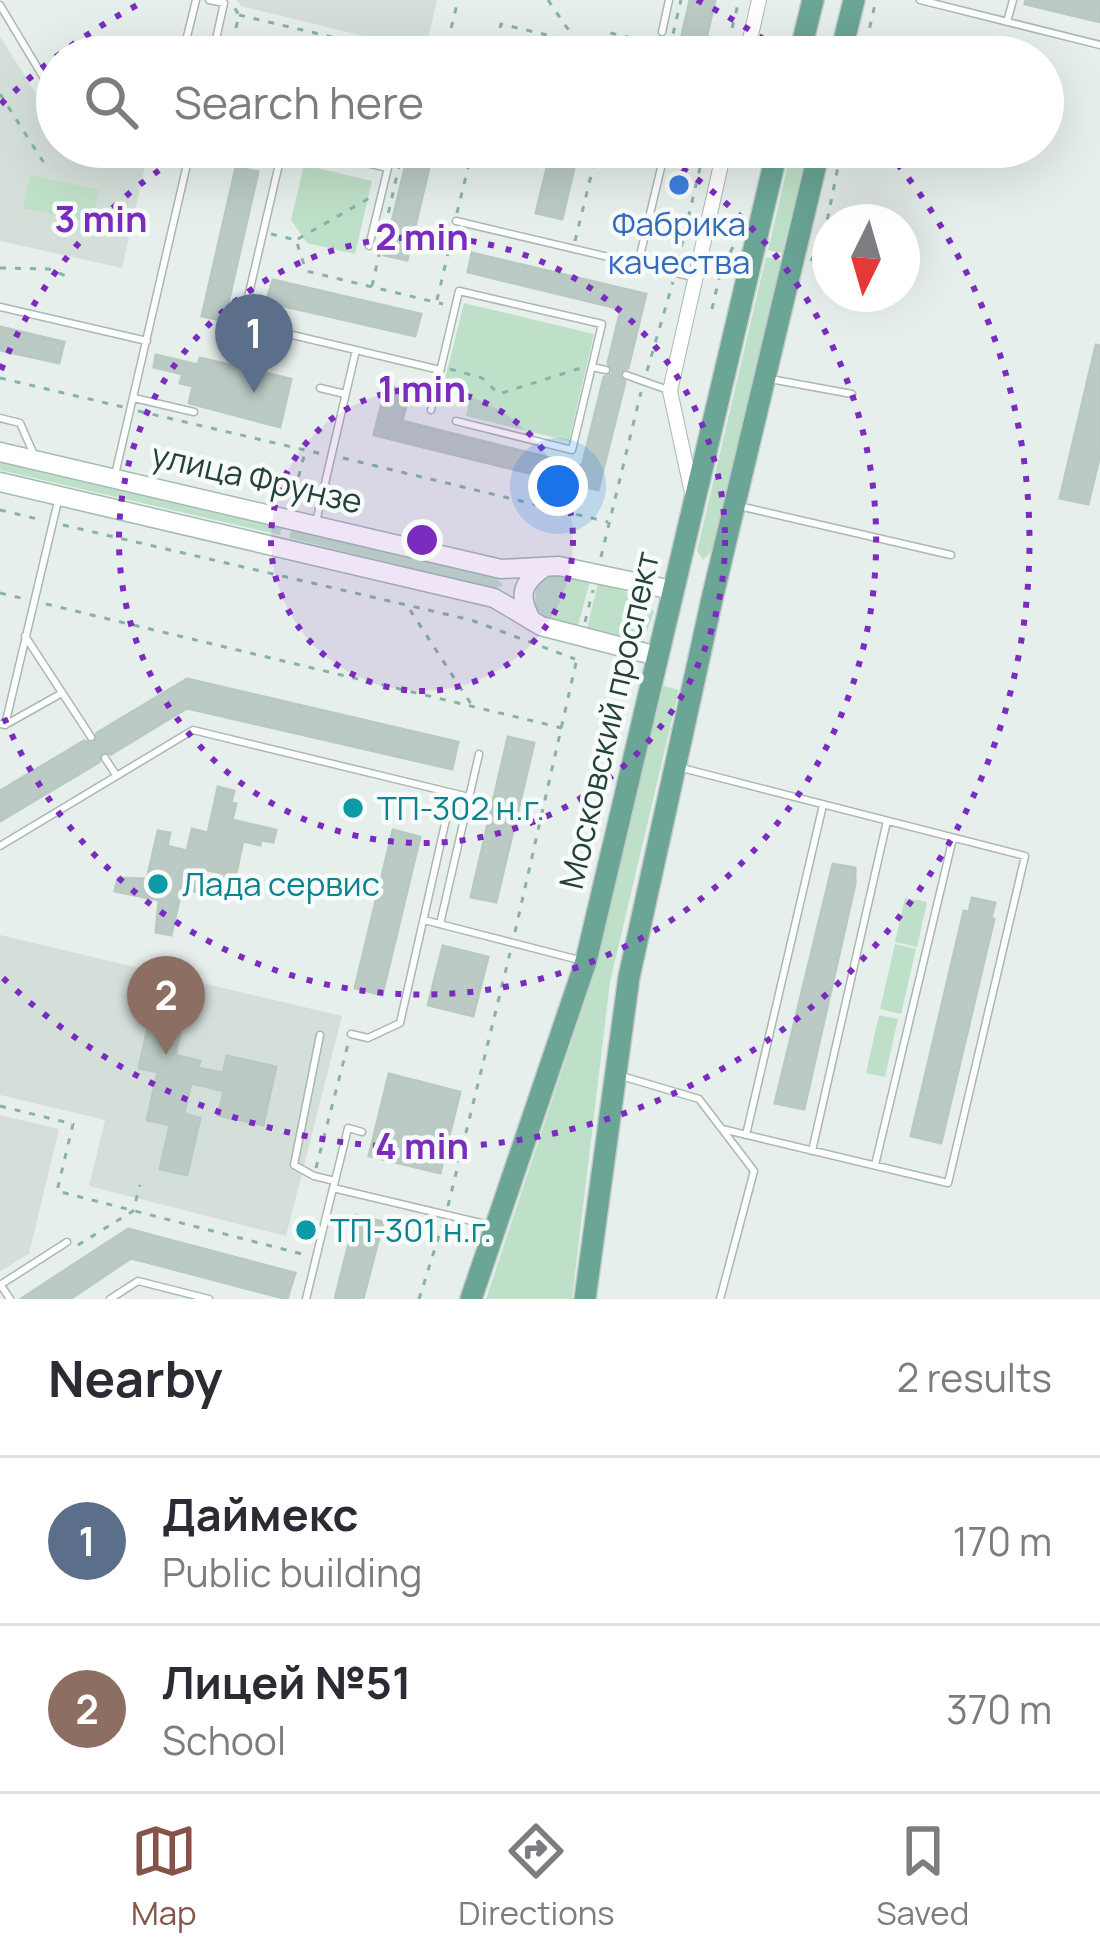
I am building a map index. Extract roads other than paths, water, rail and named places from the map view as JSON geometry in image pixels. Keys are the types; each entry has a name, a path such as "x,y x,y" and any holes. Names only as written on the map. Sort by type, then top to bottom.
{"main road":[{"path":"804,36 813,0"},
{"path":"845,36 854,0"},
{"name":"Московский проспект","path":"471,1299 586,962 773,168"},
{"path":"585,1299 628,976 815,168"},
{"name":"улица Фрунзе","path":"0,452 501,569 559,566 712,599"},
{"name":"улица Фрунзе","path":"0,482 494,598 564,633 697,666"},
{"path":"532,620 522,605 522,592 527,578 544,567"},
{"path":"494,598 512,586 501,569"}],"street":[{"path":"751,36 759,0"},
{"path":"694,501 670,391 719,168"}],"lane":[{"path":"187,36 196,0"},
{"path":"209,0 224,3 217,36"},
{"path":"662,32 669,0"},
{"path":"920,0 1064,36"},
{"path":"1007,22 1013,0"},
{"path":"0,4 36,65"},
{"path":"1064,36 1100,45"},
{"path":"115,478 186,168"},
{"path":"278,168 242,323 441,368"},
{"path":"369,247 388,168"},
{"path":"638,264 661,168"},
{"path":"456,220 693,277"},
{"path":"431,410 459,290 602,324 572,450 456,421"},
{"path":"0,307 147,340"},
{"path":"315,526 356,350"},
{"path":"592,367 606,370"},
{"path":"626,375 670,391"},
{"path":"766,378 852,394"},
{"path":"320,388 345,394"},
{"path":"134,398 194,412"},
{"path":"0,418 20,423 36,460"},
{"path":"2,724 60,496"},
{"path":"736,505 951,555"},
{"path":"25,636 91,737"},
{"path":"2,724 62,693"},
{"path":"0,846 193,730 469,797"},
{"path":"440,924 479,754"},
{"path":"105,758 116,775"},
{"path":"675,766 1025,856 948,1183 722,1129"},
{"path":"351,1034 368,1037 400,1022 452,793"},
{"path":"746,1135 824,804"},
{"path":"812,1150 887,821"},
{"path":"875,1166 953,838"},
{"path":"424,920 586,962"},
{"path":"320,1035 294,1165 334,1184 495,1227"},
{"path":"615,1074 700,1099 754,1171 720,1299"},
{"path":"306,1299 348,1128 362,1132"},
{"path":"10,1299 0,1284 67,1242"},
{"path":"110,1299 138,1281 208,1299"}],"place":[{"name":"Фабрика качества","path":"679,185"},
{"name":"Даймекс","path":"254,393"},
{"name":"ТП-302 н.г.","path":"353,808"},
{"name":"Лада сервис","path":"158,884"},
{"name":"Лицей №51","path":"166,1055"},
{"name":"ТП-301 н.г.","path":"306,1230"}]}
